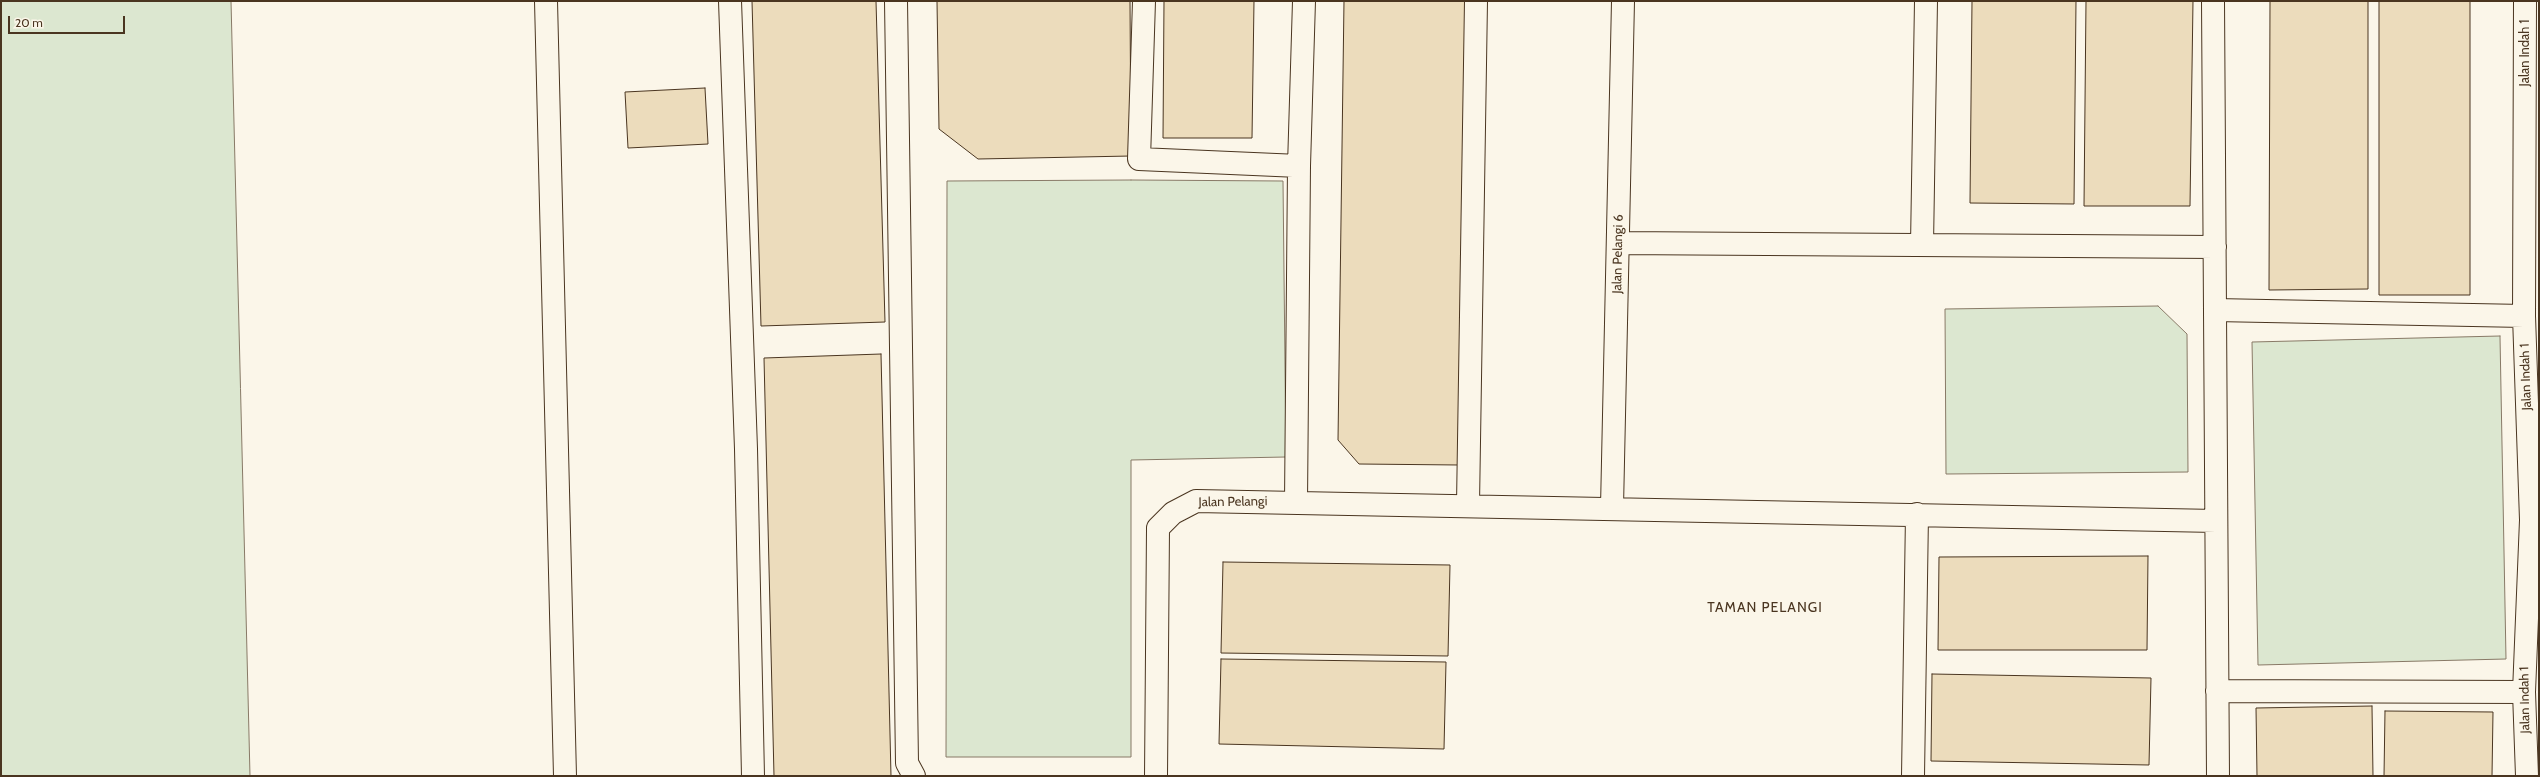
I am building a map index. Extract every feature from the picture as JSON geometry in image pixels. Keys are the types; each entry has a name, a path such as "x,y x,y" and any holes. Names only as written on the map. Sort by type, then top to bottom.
{"street":[{"path":"546,1 565,776"},
{"path":"730,1 746,449 753,776"},
{"path":"896,1 907,755 908,763 914,776"},
{"path":"1144,1 1139,159 1299,166"},
{"path":"1296,502 1299,166 1304,1"},
{"path":"1468,504 1476,1"},
{"name":"Jalan Pelangi 6","path":"1612,507 1623,1"},
{"path":"1922,245 1926,1"},
{"path":"2213,1 2218,776"},
{"name":"Jalan Indah 1","path":"2525,1 2524,316 2535,520 2524,692 2527,776"},
{"path":"1618,244 2215,247"},
{"path":"2215,310 2524,316"},
{"name":"Jalan Pelangi","path":"1156,776 1158,528 1173,513 1196,501 1468,504 2216,521"},
{"path":"1913,776 1917,514"},
{"path":"2217,691 2524,692"}],"green space":[{"path":"1,1 231,1 250,776 1,776"},
{"path":"947,181 1283,181 1286,457 1131,460 1131,757 946,757"},
{"path":"2158,306 2187,334 2188,472 1946,474 1945,309"},
{"path":"2500,336 2506,659 2258,665 2252,342"}],"building":[{"path":"752,1 876,1 885,322 761,326"},
{"path":"937,1 1130,1 1131,156 978,159 939,129"},
{"path":"1164,1 1254,1 1252,138 1163,138"},
{"path":"1344,1 1466,1 1459,465 1359,464 1338,440"},
{"path":"1972,1 2076,1 2074,204 1970,203"},
{"path":"2086,1 2193,1 2190,206 2084,206"},
{"path":"2270,1 2368,1 2368,289 2269,290"},
{"path":"2379,1 2470,1 2470,295 2379,295"},
{"path":"705,88 708,144 628,148 625,92"},
{"path":"881,354 891,776 774,776 764,358"},
{"path":"2148,556 2147,650 1938,650 1939,557"},
{"path":"1223,562 1450,565 1448,656 1221,653"},
{"path":"1221,659 1446,662 1444,749 1219,744"},
{"path":"1932,674 2151,678 2149,765 1931,761"},
{"path":"2372,706 2373,776 2257,776 2256,708"},
{"path":"2385,711 2493,712 2492,776 2384,776"}],"district":[{"name":"TAMAN PELANGI","path":"1765,608"}]}
